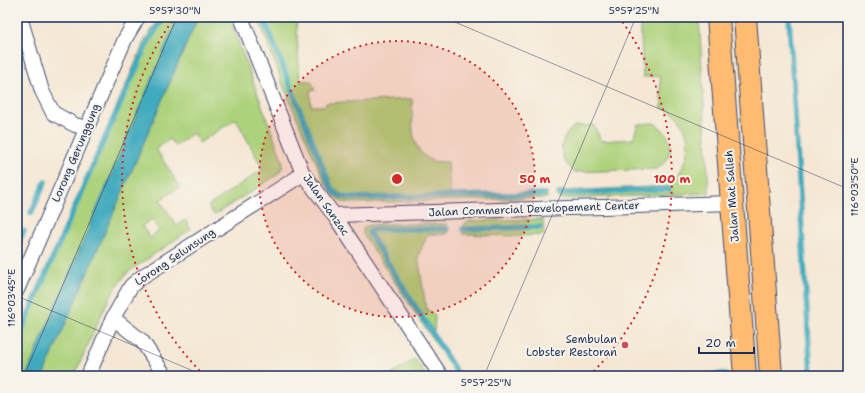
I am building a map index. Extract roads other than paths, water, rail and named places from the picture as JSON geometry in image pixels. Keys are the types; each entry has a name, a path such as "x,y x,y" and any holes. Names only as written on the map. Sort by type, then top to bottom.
{"main road":[{"name":"Jalan Mat Salleh","path":"718,17 745,376"},
{"path":"745,17 771,376"}],"street":[{"path":"20,17 42,92 53,113 75,125 87,128"},
{"name":"Lorong Gerunggung","path":"17,290 125,39 138,17"},
{"name":"Jalan Sanzac","path":"242,17 303,174 334,215 441,376"},
{"name":"Lorong Selunsung","path":"88,376 113,318 131,286 143,276 303,174"},
{"name":"Jalan Commercial Developement Center","path":"334,215 733,202"},
{"path":"113,318 142,341 165,376"}],"water":[{"path":"178,17 198,17 43,376 26,376"}],"waterway":[{"path":"17,341 148,42 164,17"},
{"path":"263,17 330,184 333,191 336,193 349,198 544,194"},
{"path":"789,17 811,376"},
{"path":"31,213 45,182"},
{"path":"559,194 669,189"},
{"path":"463,229 540,227"},
{"path":"447,229 376,229 371,230 369,233 459,376"},
{"path":"17,245 24,231"},
{"path":"698,376 725,374"}],"place":[{"name":"Sembulan Lobster Restoran","path":"625,345"}]}
